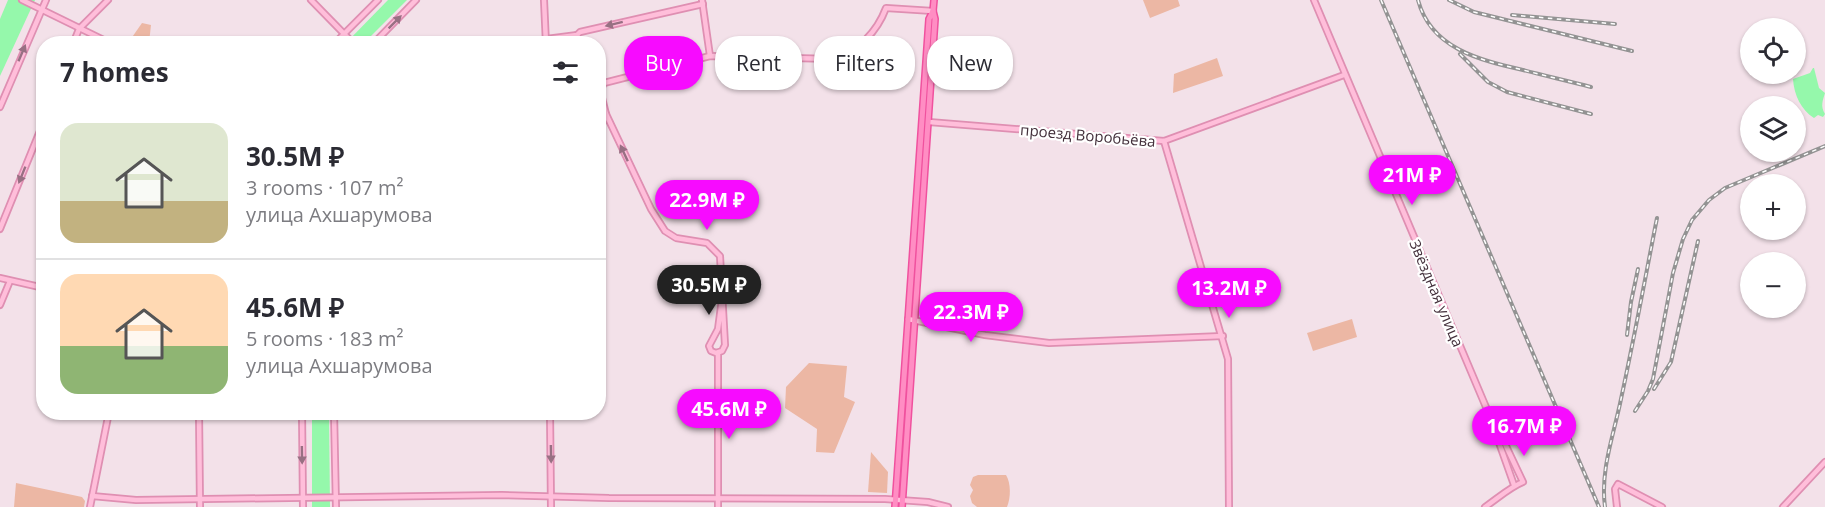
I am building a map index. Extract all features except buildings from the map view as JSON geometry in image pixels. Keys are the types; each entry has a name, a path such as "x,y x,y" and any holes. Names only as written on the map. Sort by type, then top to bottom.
{"main road":[{"path":"22,0 94,36"},
{"path":"0,106 38,8 46,0"},
{"path":"76,36 79,29 108,0"},
{"path":"311,0 345,35 378,0"},
{"path":"381,36 416,0"},
{"path":"544,0 546,36"},
{"path":"902,507 911,320 926,122 929,19 933,11 934,0"},
{"name":"Звёздная улица","path":"1314,0 1492,420"},
{"path":"572,36 580,32 703,2 710,56"},
{"path":"606,82 710,56 833,59 845,56 871,34 880,23 886,8 933,11"},
{"name":"проезд Воробьёва","path":"926,122 1164,141 1344,75"},
{"path":"606,114 651,209 665,231 676,238 707,243 720,256 724,348 718,353"},
{"path":"0,229 36,141"},
{"path":"1164,141 1228,359 1229,507"},
{"path":"0,278 36,286"},
{"path":"0,305 10,281"},
{"path":"718,353 713,352 710,348 718,328 722,299"},
{"path":"911,320 1049,344 1222,336"},
{"path":"712,340 717,338 723,341"},
{"path":"718,353 718,507"},
{"path":"90,507 107,420"},
{"path":"199,420 200,507"},
{"path":"302,420 303,507"},
{"path":"334,420 336,507"},
{"path":"550,420 551,507"},
{"path":"1492,420 1493,429 1515,485"},
{"path":"1485,507 1509,492 1515,485 1523,482 1492,420"},
{"path":"895,507 905,439"},
{"path":"1783,507 1825,462"},
{"path":"1789,507 1816,476 1817,470"},
{"path":"1617,507 1618,484 1662,507"},
{"path":"92,496 136,500 389,495 895,499 928,502 948,507"}],"shaded area":[{"path":"8,0 35,0 0,76 0,19"},
{"path":"388,0 407,0 371,36 353,36"},
{"path":"1143,0 1178,0 1180,6 1150,18"},
{"path":"142,23 151,25 150,36 133,36"},
{"path":"1217,58 1223,76 1173,93 1174,74"},
{"path":"1814,68 1819,88 1825,93 1822,106 1825,114 1823,117 1818,115 1814,118 1806,112 1806,96 1797,96 1795,91 1794,84 1806,84 1806,74"},
{"path":"1352,319 1357,337 1313,351 1307,333"},
{"path":"809,363 847,366 844,397 855,402 834,453 816,452 817,429 785,408 786,387"},
{"path":"312,420 329,420 330,507 312,507"},
{"path":"871,452 888,472 887,493 868,492"},
{"path":"1006,475 1010,491 1007,507 977,507 972,503 970,496 973,490 970,485 973,477"},
{"path":"16,483 82,497 85,501 84,507 14,507"}],"railway":[{"path":"1381,0 1599,507"},
{"path":"1418,0 1424,17 1434,30 1459,50 1490,62 1591,87"},
{"path":"1449,0 1474,12 1632,51"},
{"path":"1512,15 1615,24"},
{"path":"1460,54 1488,82 1507,92 1591,114"},
{"path":"1635,411 1653,379 1673,273 1683,239 1692,220 1709,200 1725,188 1825,146"},
{"path":"1605,507 1604,479 1608,452 1657,218"},
{"path":"1654,389 1671,362 1698,241"},
{"path":"1627,335 1638,269"}]}
